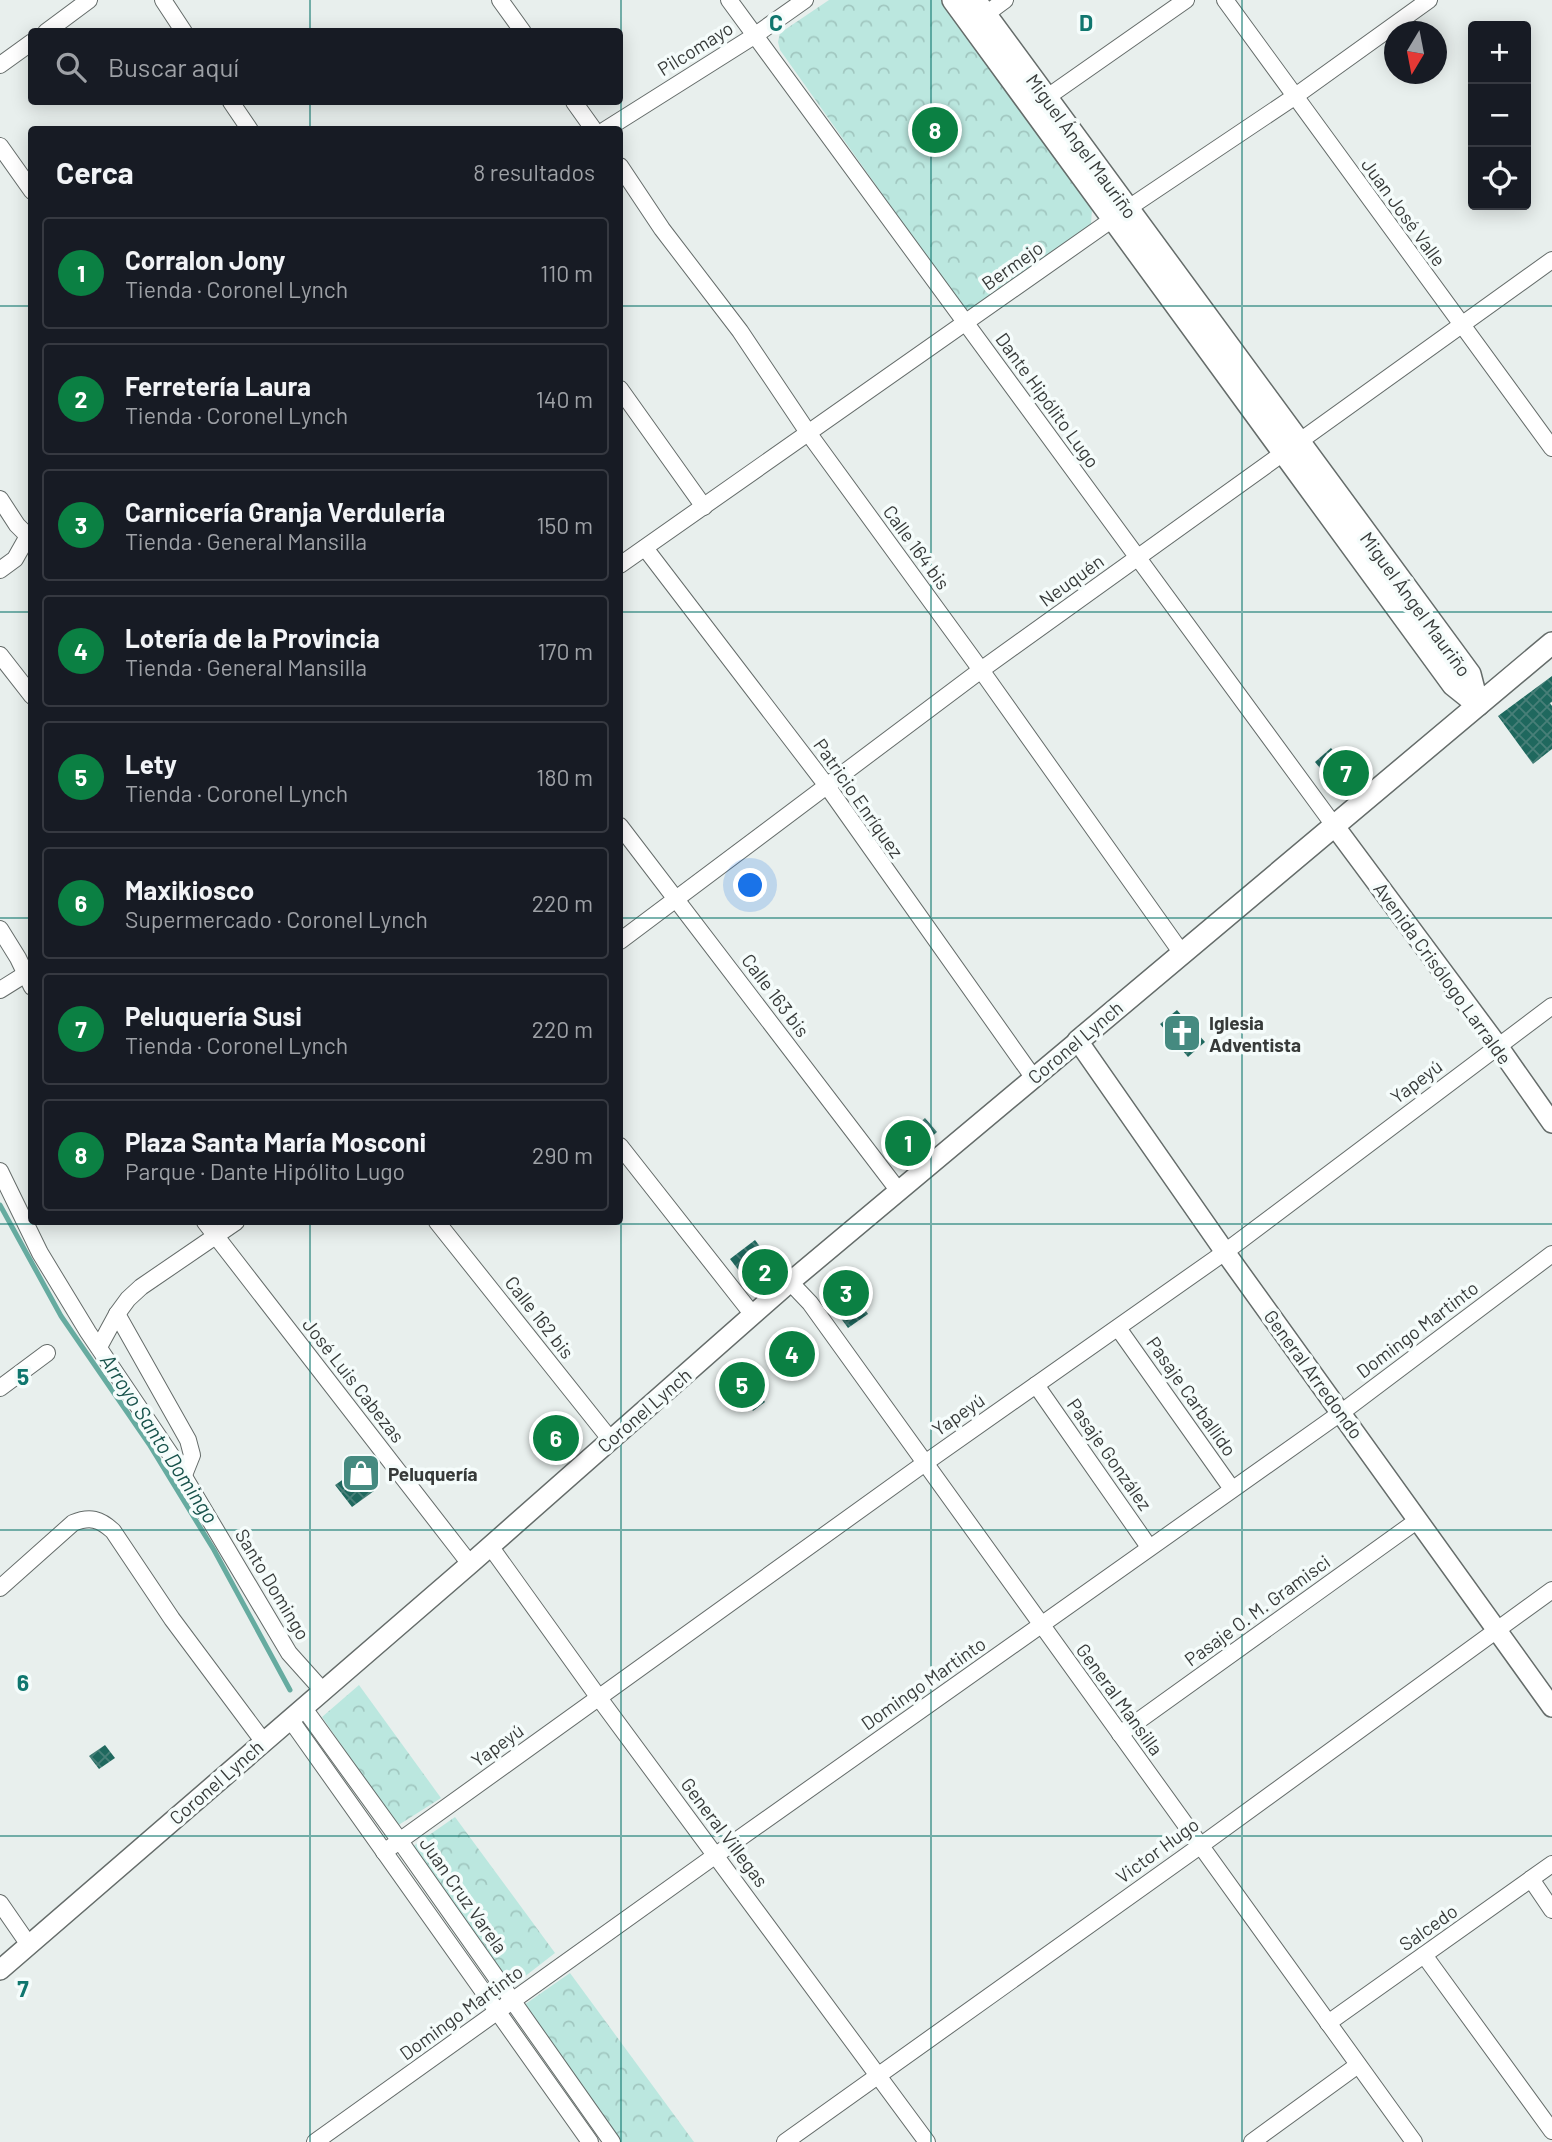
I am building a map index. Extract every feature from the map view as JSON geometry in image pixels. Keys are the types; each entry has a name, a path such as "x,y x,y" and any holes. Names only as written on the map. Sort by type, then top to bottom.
{"main road":[{"name":"Miguel Ángel Mauriño","path":"953,0 1120,214 1290,447 1470,674 1478,705"},
{"name":"Miguel Ángel Mauriño","path":"980,7 1046,98 1120,214"},
{"name":"Coronel Lynch","path":"1078,1041 1333,824 1552,643"}],"street":[{"path":"51,28 89,0"},
{"path":"163,0 181,28"},
{"path":"500,0 520,28"},
{"name":"Dante Hipólito Lugo","path":"729,0 1333,824"},
{"name":"Pilcomayo","path":"611,126 754,36 805,0"},
{"path":"980,7 1004,0"},
{"path":"1046,98 1185,0"},
{"name":"Juan José Valle","path":"1225,0 1552,448"},
{"name":"Bermejo","path":"623,563 1120,214 1294,97 1429,0"},
{"path":"0,65 28,45"},
{"path":"233,105 247,126"},
{"path":"576,105 591,126"},
{"path":"0,146 28,185"},
{"name":"Calle 164 bis","path":"623,170 662,229 740,331 809,434 981,670 1181,953"},
{"name":"Neuquén","path":"623,939 981,670 1552,260"},
{"path":"623,393 704,507"},
{"path":"0,499 17,525 28,533"},
{"path":"0,569 20,552 28,538"},
{"name":"Patricio Enríquez","path":"645,548 827,786 1033,1077"},
{"path":"0,655 28,691"},
{"name":"Avenida Crisólogo Larralde","path":"1333,824 1498,1046 1552,1124"},
{"name":"Calle 163 bis","path":"623,830 898,1190"},
{"path":"0,929 28,975"},
{"path":"0,990 28,977"},
{"name":"Yapeyú","path":"384,1852 925,1463 1225,1252 1552,1006"},
{"name":"Coronel Lynch","path":"0,1970 470,1564 790,1282 1078,1041"},
{"name":"General Arredondo","path":"1078,1041 1225,1252 1552,1707"},
{"path":"623,1150 753,1315"},
{"name":"Santo Domingo","path":"0,1171 40,1254 184,1475 289,1653 323,1691"},
{"name":"José Luis Cabezas","path":"207,1225 470,1564"},
{"path":"99,1348 128,1299 141,1287 232,1225"},
{"name":"Calle 162 bis","path":"439,1225 610,1439"},
{"name":"Domingo Martinto","path":"315,2142 1342,1412 1552,1254"},
{"name":"General Mansilla","path":"790,1282 810,1303 1414,2142"},
{"path":"117,1314 188,1440 192,1455 184,1475"},
{"name":"Pasaje Carballido","path":"1118,1328 1232,1489"},
{"path":"0,1388 47,1353"},
{"name":"Pasaje González","path":"1036,1385 1149,1547"},
{"path":"0,1588 73,1523 83,1518 94,1518 113,1531 172,1619 263,1741"},
{"name":"Pasaje O. M. Gramisci","path":"1121,1734 1418,1520"},
{"name":"General Villegas","path":"490,1546 927,2142"},
{"name":"Victor Hugo","path":"785,2142 1200,1846 1552,1590"},
{"path":"296,1713 384,1852 590,2142"},
{"name":"Juan Cruz Varela","path":"296,1713 400,1841 612,2142"},
{"name":"Salcedo","path":"1328,2023 1552,1864"},
{"path":"1531,1879 1552,1909"},
{"path":"0,1903 29,1945"},
{"path":"1424,1955 1552,2131"},
{"path":"1252,2142 1358,2065"}],"green space":[{"path":"829,0 941,0 1092,210 1091,224 977,309 963,308 780,50 780,33"},
{"path":"359,1685 441,1798 397,1826 322,1717"},
{"path":"455,1817 555,1953 510,1988 412,1847"},
{"path":"570,1973 694,2142 620,2142 524,2005"}],"building":[{"path":"1552,676 1552,749 1533,764 1498,716"},
{"path":"1331,748 1354,776 1338,790 1315,762"},
{"name":"Iglesia Adventista","path":"1177,1010 1205,1042 1188,1057 1160,1024"},
{"path":"925,1118 937,1132 907,1159 894,1145"},
{"path":"755,1240 778,1270 753,1289 730,1259"},
{"path":"847,1286 868,1314 848,1328 832,1306 835,1295"},
{"path":"790,1330 799,1332 811,1346 790,1363 774,1343"},
{"path":"745,1376 765,1402 753,1411 733,1385"},
{"path":"560,1413 577,1434 556,1451 539,1430"},
{"path":"364,1465 370,1473 364,1478 374,1491 352,1507 335,1485"},
{"path":"105,1745 115,1758 99,1769 89,1756"}],"waterway":[{"name":"Arroyo Santo Domingo","path":"0,1205 61,1316 149,1444 214,1550 290,1690"}],"place":[{"name":"Plaza Santa María Mosconi","path":"935,130"},
{"name":"Peluquería Susi","path":"1346,773"},
{"name":"Iglesia Adventista","path":"1182,1033"},
{"name":"Corralon Jony","path":"908,1143"},
{"name":"Ferretería Laura","path":"765,1272"},
{"name":"Carnicería Granja Verdulería","path":"846,1293"},
{"name":"Lotería de la Provincia","path":"792,1354"},
{"name":"Lety","path":"742,1385"},
{"name":"Maxikiosco","path":"556,1438"},
{"name":"Peluquería","path":"361,1473"}]}
